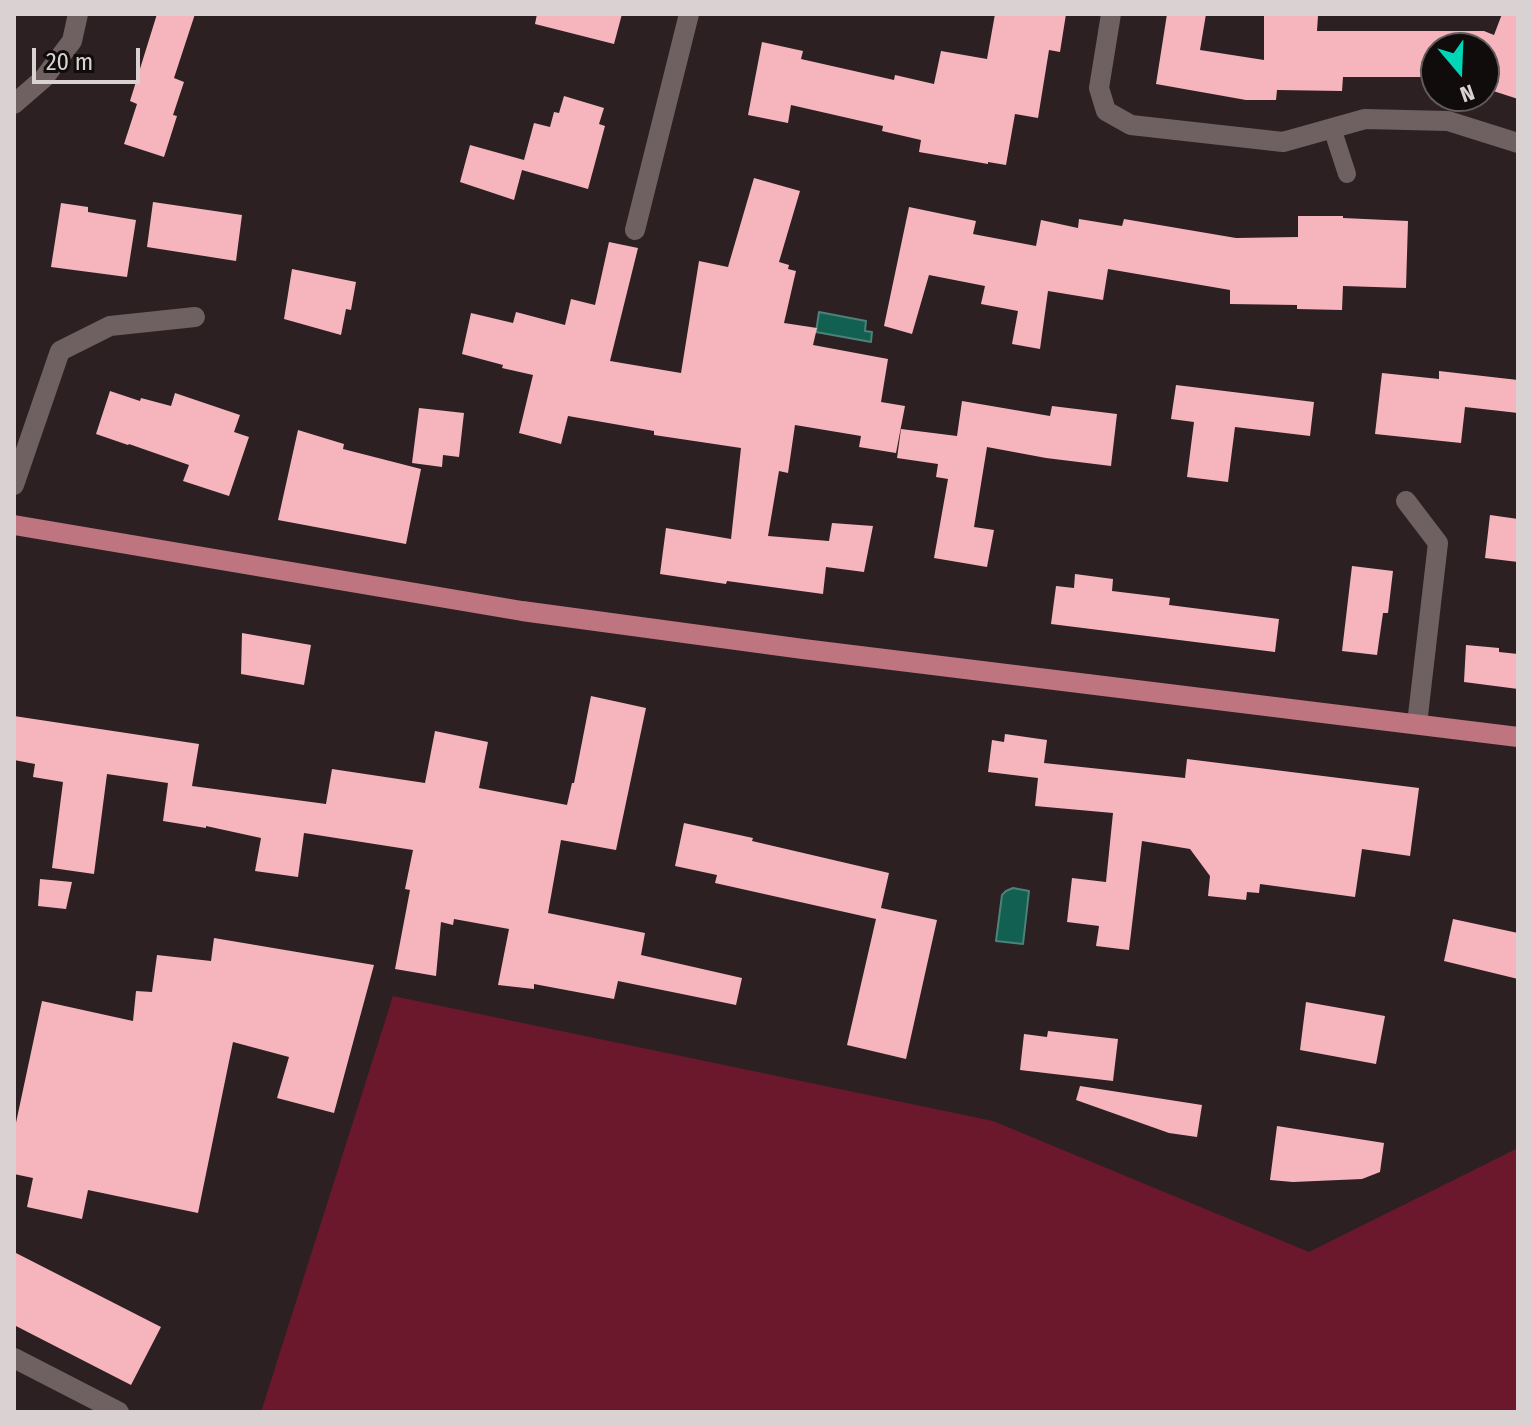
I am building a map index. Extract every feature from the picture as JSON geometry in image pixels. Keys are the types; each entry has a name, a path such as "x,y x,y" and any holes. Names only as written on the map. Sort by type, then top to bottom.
{"main road":[{"path":"14,525 522,611 803,649 1518,737"}],"street":[{"path":"14,104 44,78 72,41 78,14"},
{"path":"635,230 689,14"},
{"path":"1111,14 1099,88 1106,111 1131,125 1283,142 1365,119 1448,121 1518,143"},
{"path":"14,485 60,351 110,326 195,317"},
{"path":"1406,501 1438,543 1417,724"},
{"path":"14,1358 119,1412"}],"lane":[{"path":"1332,128 1347,174"}],"shaded area":[{"path":"819,312 866,321 865,331 872,332 871,342 816,332"},
{"path":"1013,888 1029,891 1023,944 996,941 1002,895"},
{"path":"393,996 993,1121 1309,1252 1518,1148 1518,1412 261,1412"}],"building":[{"path":"157,14 195,14 174,78 184,82 164,157 124,144 137,104 130,101"},
{"path":"537,14 622,14 614,44 535,24"},
{"path":"995,14 1066,14 1060,52 1049,50 1038,118 1015,114 1006,165 919,152 921,140 882,131 883,126 791,105 788,123 748,115 762,42 803,51 801,59 894,80 895,75 934,84 941,51 987,59"},
{"path":"1167,14 1206,14 1200,50 1264,60 1264,14 1318,16 1317,31 1486,32 1420,32 1420,77 1343,77 1342,91 1277,90 1276,100 1246,100 1156,84"},
{"path":"1502,14 1518,14 1518,99 1500,93 1500,32 1495,32"},
{"path":"564,96 604,108 599,124 605,126 588,189 522,170 514,200 460,182 470,145 524,160 534,123 550,127 554,112 559,113"},
{"path":"754,178 800,191 779,262 796,271 784,323 817,328 813,345 888,359 881,402 905,406 896,453 859,447 861,436 795,425 788,473 779,471 768,536 829,541 832,523 873,526 864,572 826,567 823,594 660,574 666,528 731,539 741,448 654,435 654,431 568,416 561,444 519,433 533,375 462,354 471,313 513,323 516,312 565,325 571,299 595,305 609,242 638,248 610,361 681,373 699,261 728,267"},
{"path":"153,202 242,215 236,261 147,247"},
{"path":"61,203 88,207 88,212 136,220 127,277 51,267"},
{"path":"909,207 976,221 973,234 1036,246 1041,220 1078,228 1079,219 1122,226 1124,219 1236,238 1298,237 1298,216 1408,221 1406,288 1343,286 1342,310 1297,309 1297,305 1230,304 1230,290 1108,269 1103,300 1048,291 1040,349 1012,344 1018,311 981,304 985,286 929,275 912,334 884,326"},
{"path":"292,269 356,282 351,310 346,309 341,335 284,319"},
{"path":"1439,371 1518,380 1518,413 1465,407 1461,443 1375,434 1382,373 1439,379"},
{"path":"1176,385 1314,402 1310,436 1235,427 1228,482 1187,477 1194,422 1171,419"},
{"path":"110,391 140,401 141,398 171,406 175,393 240,415 234,432 249,437 229,496 183,481 189,465 96,434"},
{"path":"962,401 1050,416 1052,406 1117,414 1111,466 987,447 974,527 994,530 987,567 934,558 948,479 936,477 938,464 897,458 901,429 957,436"},
{"path":"419,408 464,413 459,457 443,455 442,467 412,463"},
{"path":"298,430 344,444 343,449 421,469 406,544 278,520"},
{"path":"1490,515 1518,519 1518,562 1485,558"},
{"path":"1352,566 1393,571 1388,613 1383,613 1377,655 1342,651"},
{"path":"1075,574 1113,579 1112,591 1170,598 1169,605 1279,619 1275,652 1051,624 1056,586 1074,588"},
{"path":"242,633 311,645 304,685 241,674"},
{"path":"1466,645 1499,648 1499,652 1518,654 1518,689 1464,682"},
{"path":"591,696 646,708 616,850 561,840 548,913 645,933 641,955 742,978 736,1005 618,981 614,999 534,984 534,989 498,985 509,929 454,919 453,925 441,922 436,976 395,969 410,890 405,889 413,850 304,833 298,877 255,871 261,838 206,826 163,821 168,783 107,774 94,874 52,868 63,782 33,777 35,764 14,760 14,716 199,744 192,786 326,804 332,769 425,783 435,731 488,742 479,788 567,805"},
{"path":"1005,734 1047,740 1044,763 1185,778 1187,759 1419,788 1410,856 1362,849 1355,897 1260,884 1259,893 1247,892 1246,900 1208,896 1210,876 1190,849 1142,841 1129,950 1096,946 1099,926 1067,922 1072,878 1106,882 1113,813 1035,806 1038,778 988,772 992,740 1004,742"},
{"path":"684,823 889,873 881,908 937,920 906,1059 847,1045 876,919 715,883 717,875 675,866"},
{"path":"40,879 72,882 66,909 38,906"},
{"path":"1453,919 1518,933 1518,979 1444,961"},
{"path":"214,938 374,965 334,1113 277,1098 289,1057 233,1042 198,1213 88,1190 82,1219 27,1207 33,1178 14,1174 14,1132 42,1001 133,1021 136,991 152,992 157,955 211,961"},
{"path":"1306,1002 1385,1016 1376,1064 1300,1050"},
{"path":"1048,1031 1118,1039 1113,1081 1020,1070 1024,1034 1047,1037"},
{"path":"1080,1086 1202,1105 1197,1137 1169,1133 1076,1100"},
{"path":"1277,1126 1384,1143 1380,1172 1362,1179 1270,1180"},
{"path":"14,1252 161,1327 131,1385 14,1325"}]}
